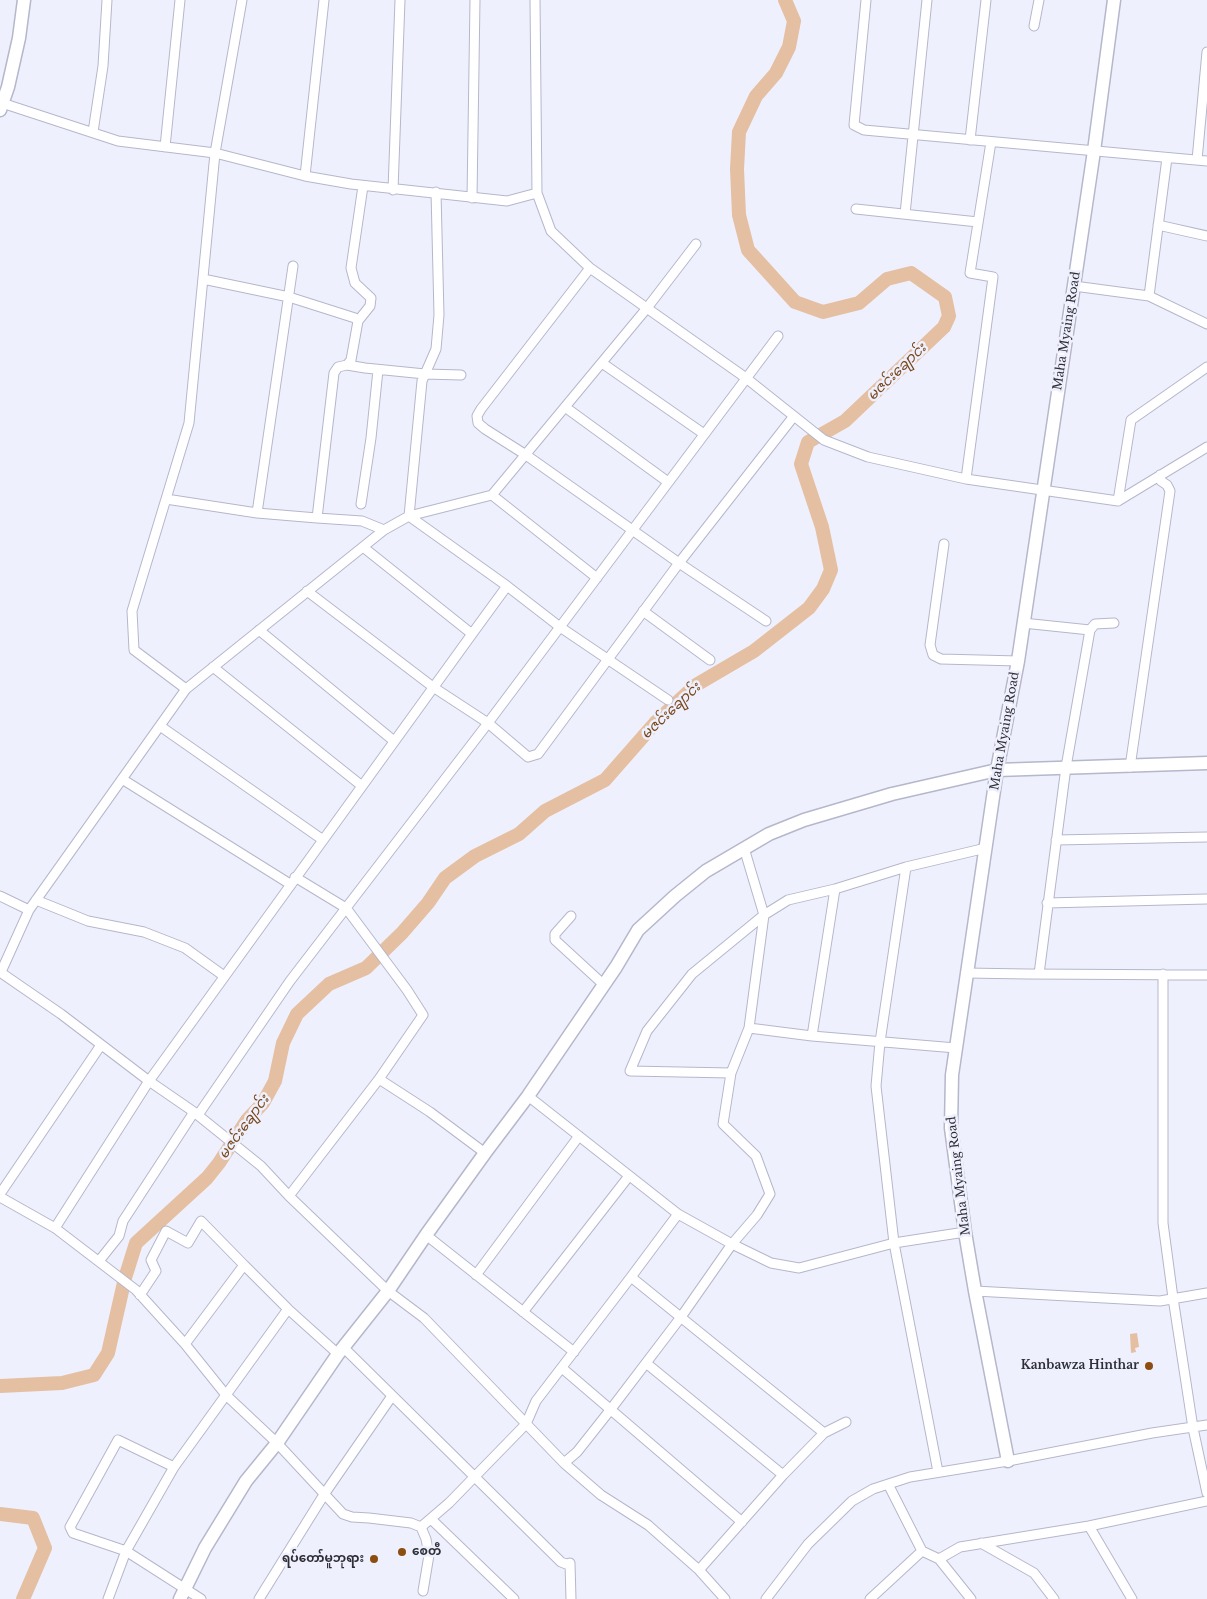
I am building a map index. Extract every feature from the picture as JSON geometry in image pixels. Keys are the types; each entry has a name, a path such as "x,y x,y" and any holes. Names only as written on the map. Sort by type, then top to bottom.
{"street":[{"path":"24,0 19,38 8,87 1,107 93,132 118,141 215,153 305,176 363,186 393,190 436,192 507,201 537,193"},
{"path":"93,132 103,66 107,0"},
{"path":"165,147 180,0"},
{"path":"186,689 134,650 132,611 189,423 215,153 242,0"},
{"path":"305,176 324,0"},
{"path":"393,190 400,0"},
{"path":"472,198 475,0"},
{"path":"535,0 537,193 551,231 590,268 746,378 824,440 868,458 966,479 1118,501 1207,447"},
{"path":"866,0 854,125 864,130 1207,161"},
{"path":"905,214 927,0"},
{"path":"970,140 986,0"},
{"path":"1034,26 1039,0"},
{"name":"Maha Myaing Road","path":"1008,1461 965,1232 951,1128 952,1075 997,770 1018,661 1094,151 1114,0"},
{"path":"1197,160 1207,52"},
{"path":"966,479 994,277 970,273 991,142"},
{"path":"1149,296 1167,158"},
{"path":"347,365 351,360 358,321 370,306 371,298 355,283 351,268 363,186"},
{"path":"409,516 422,381 436,349 439,314 436,192"},
{"path":"856,209 978,222"},
{"path":"1158,225 1207,236"},
{"path":"696,244 647,308 492,495 409,516 384,530 186,689 29,910 1,972 196,1114 261,1166 289,1196 388,1291 424,1318 564,1463 601,1496 648,1525 698,1570 725,1599"},
{"path":"257,513 294,266"},
{"path":"590,268 480,409 477,416 478,423 766,621"},
{"path":"203,279 289,297 355,318 358,321"},
{"path":"1074,286 1149,296 1207,324"},
{"path":"99,1260 119,1236 123,1221 290,981 488,723 778,336"},
{"path":"602,363 704,434"},
{"path":"317,518 334,373 338,366 347,365 378,370 461,375"},
{"path":"1118,501 1131,420 1207,367"},
{"path":"361,504 371,438 378,370"},
{"path":"565,407 668,482"},
{"path":"307,591 433,687 488,723 528,757 538,754 679,563 795,417"},
{"path":"1130,767 1170,491 1161,481 1160,475"},
{"path":"492,495 596,578"},
{"path":"166,499 257,513 362,521 384,530"},
{"path":"409,516 560,627 668,700"},
{"path":"944,544 930,645 933,656 941,659 1018,661"},
{"path":"363,547 472,634"},
{"path":"55,1228 149,1081 292,880 323,840 506,586"},
{"path":"643,611 710,660"},
{"path":"1023,623 1090,630"},
{"path":"1039,974 1066,767 1090,630 1095,624 1114,623"},
{"path":"259,630 394,741"},
{"path":"213,667 362,786"},
{"path":"160,726 323,840"},
{"path":"182,1594 204,1548 246,1481 276,1443 341,1350 388,1291 485,1152 528,1096 604,985 638,930 675,896 706,871 769,834 804,820 892,794 997,770 1207,763"},
{"path":"122,779 292,880 346,908 384,957 423,1014 379,1080 289,1196"},
{"path":"1056,840 1207,837"},
{"path":"564,1463 577,1452 646,1364 732,1244 757,1216 770,1194 756,1156 723,1124 731,1073 749,1028 764,915 744,848"},
{"path":"731,1073 630,1071 647,1031 692,974 764,915 788,900 906,867 986,848"},
{"path":"906,867 880,1042 876,1086 894,1243 938,1472"},
{"path":"812,1036 835,888"},
{"path":"0,896 29,910"},
{"path":"1048,903 1207,899"},
{"path":"36,900 88,921 144,932 186,948 224,976"},
{"path":"571,916 555,934 556,940 604,985"},
{"path":"966,972 1207,975"},
{"path":"1162,974 1163,1223 1193,1428 1207,1494"},
{"path":"749,1028 812,1036 956,1048"},
{"path":"101,1046 0,1196 55,1228 99,1260 138,1292 185,1344 226,1395 276,1443 343,1514 411,1523 421,1527 426,1539 428,1555 422,1591"},
{"path":"379,1080 430,1112 485,1152"},
{"path":"528,1096 678,1214 732,1244 772,1263 799,1268 894,1243 965,1232"},
{"path":"476,1275 579,1136"},
{"path":"523,1312 629,1176"},
{"path":"421,1527 431,1520 526,1424 536,1402 678,1214"},
{"path":"138,1292 156,1271 151,1260 166,1231 188,1243 201,1221 288,1309 341,1350 392,1396 561,1562 570,1563 571,1599"},
{"path":"426,1235 574,1352"},
{"path":"185,1344 244,1265"},
{"path":"631,1277 824,1433"},
{"path":"975,1291 1160,1301 1207,1293"},
{"path":"108,1599 126,1551 174,1467 288,1309"},
{"path":"646,1364 783,1475"},
{"path":"562,1368 742,1522"},
{"path":"259,1599 325,1494 392,1396"},
{"path":"698,1570 783,1475 824,1433 846,1422"},
{"path":"766,1599 808,1544 852,1501 872,1489 910,1477 1008,1461 1152,1433 1207,1425"},
{"path":"174,1467 118,1440 70,1527 73,1533 126,1551 182,1594 201,1599"},
{"path":"888,1484 922,1551 939,1559 971,1599"},
{"path":"939,1559 960,1547 1089,1526 1207,1501"},
{"path":"431,1520 514,1599"},
{"path":"1089,1526 1132,1599"},
{"path":"981,1543 1034,1574 1054,1599"},
{"path":"876,1597 922,1551"}],"shaded area":[{"path":"1137,1333 1139,1347 1135,1348 1136,1352 1131,1353 1130,1334"}],"waterway":[{"name":"မဇင်းချောင်း","path":"0,1386 62,1383 94,1375 108,1353 125,1278 136,1243 207,1178 247,1120 263,1103 275,1081 283,1043 297,1014 329,984 366,968 402,933 428,903 445,878 475,856 519,834 545,811 605,780 655,723 696,685 754,651 809,608 823,589 831,570 822,527 801,464 808,442 845,421 944,327 949,316 945,297 911,273 887,279 859,303 823,312 795,302 748,250 739,215 737,169 739,132 756,96 776,73 789,47 794,21 785,0"},
{"name":"မဇင်းချောင်း","path":"0,1514 33,1518 45,1548 23,1599"}],"place":[{"name":"Kanbawza Hinthar","path":"1149,1366"},
{"name":"စေတီ","path":"402,1552"},
{"name":"ရပ်တော်မူဘုရား","path":"374,1559"}]}
